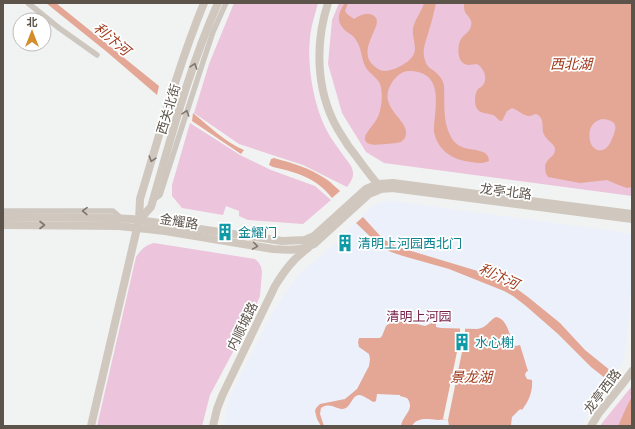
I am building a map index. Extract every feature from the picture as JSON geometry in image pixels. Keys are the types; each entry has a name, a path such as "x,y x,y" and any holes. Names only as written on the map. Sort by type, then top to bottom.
{"main road":[{"name":"西关北街","path":"91,426 138,224 141,194 183,59 204,3"},
{"name":"西关北街","path":"138,224 151,207 192,70 218,3"},
{"path":"328,3 319,44 320,74 323,92 329,111 341,136 379,188"},
{"name":"龙亭北路","path":"379,188 386,183 399,183 632,214"},
{"name":"金耀路","path":"3,225 113,226 138,224 274,240 305,240 314,236 366,189 379,188"},
{"name":"金耀路","path":"3,217 122,218 165,231 273,249 291,250 303,249 310,246 369,194 379,188"},
{"name":"龙亭北路","path":"379,188 392,188 632,219"},
{"name":"内顺城路","path":"213,426 222,396 275,286 284,271 310,246"},
{"name":"龙亭西路","path":"591,426 599,413 632,371"}],"street":[{"path":"28,3 59,28 97,55"},
{"path":"152,201 160,195 203,62 226,3"},
{"path":"3,211 113,211 122,218"}],"shaded area":[{"path":"234,3 318,3 310,38 310,71 314,94 324,125 333,141 351,166 353,172 351,182 347,187 303,165 239,144 194,113 209,64"},
{"path":"339,3 632,3 632,196 384,163 366,152 342,113 328,64 332,20"},
{"path":"190,123 240,155 271,170 315,186 331,200 303,224 248,220 239,216 239,211 226,206 223,215 182,208 172,196 172,185"},
{"name":"清明上河园","path":"387,201 632,234 632,283 625,354 617,375 585,418 582,426 224,426 228,402 231,394 273,312 286,291 299,274 332,246 372,207"},
{"path":"154,243 255,259 259,263 262,272 260,296 251,318 210,395 202,426 97,426 136,257 144,248"},
{"path":"632,386 632,426 600,426 602,423"}],"water":[{"path":"46,3 56,3 159,86 157,95 107,52"},
{"path":"345,3 348,3 345,11 354,19 368,14 371,14 376,18 376,27 368,46 369,60 374,66 386,71 401,66 408,62 413,56 415,49 413,28 415,21 424,3 436,3 424,47 424,55 427,65 442,79 444,86 444,112 448,131 457,144 483,152 488,157 489,161 480,163 464,161 452,157 443,149 436,139 434,132 436,94 434,85 429,78 422,73 411,71 401,73 396,77 390,86 388,94 388,102 404,126 406,132 405,138 401,142 381,145 372,145 365,140 366,134 379,115 382,91 379,82 366,68 358,43 352,35 343,29 339,22 340,11"},
{"name":"西北湖","path":"464,3 632,3 632,187 627,188 607,180 580,183 548,177 545,168 547,162 553,156 555,148 544,134 542,121 537,114 527,116 512,108 507,111 502,121 500,121 494,115 478,110 475,103 475,97 478,89 484,82 484,73 482,68 477,64 468,65 462,62 458,53 462,37 469,30 471,24 471,20 465,11","holes":["606,119 614,123 614,134 608,146 603,150 598,150 591,144 589,137 590,130 595,122"]},
{"path":"193,113 224,138 244,150 241,154 192,121"},
{"path":"274,158 294,164 320,175 340,191 332,198 320,185 306,177 269,165 271,159"},
{"path":"363,217 383,239 398,247 481,272 517,289 560,323 585,350 611,371 613,379 605,378 591,367 558,334 513,296 449,269 391,252 380,246 356,223"},
{"name":"景龙湖","path":"496,317 500,318 506,324 514,345 520,345 528,371 525,375 527,379 532,380 531,392 527,403 522,410 519,410 512,417 511,425 513,426 449,426 448,420 426,419 417,421 412,426 401,426 410,406 407,398 400,395 377,394 376,401 374,402 363,396 357,395 346,408 340,409 325,406 321,408 320,414 324,426 321,426 317,419 315,411 316,408 320,404 345,399 357,389 369,366 369,354 359,347 359,338 380,338 386,326 397,320 408,324 425,326 436,323 436,327 441,328 477,329 485,326"},
{"path":"632,397 632,426 618,426 626,407"}],"pier":[{"path":"460,328 465,328 465,336 469,336 469,346 463,347 448,420 443,419 458,347 455,347 455,337 460,336"}],"place":[{"name":"金耀门","path":"225,232"},
{"name":"清明上河园西北门","path":"345,243"},
{"name":"水心榭","path":"462,342"}],"water label":[{"name":"利汴河","path":"112,39"},
{"name":"利汴河","path":"499,276"}]}
